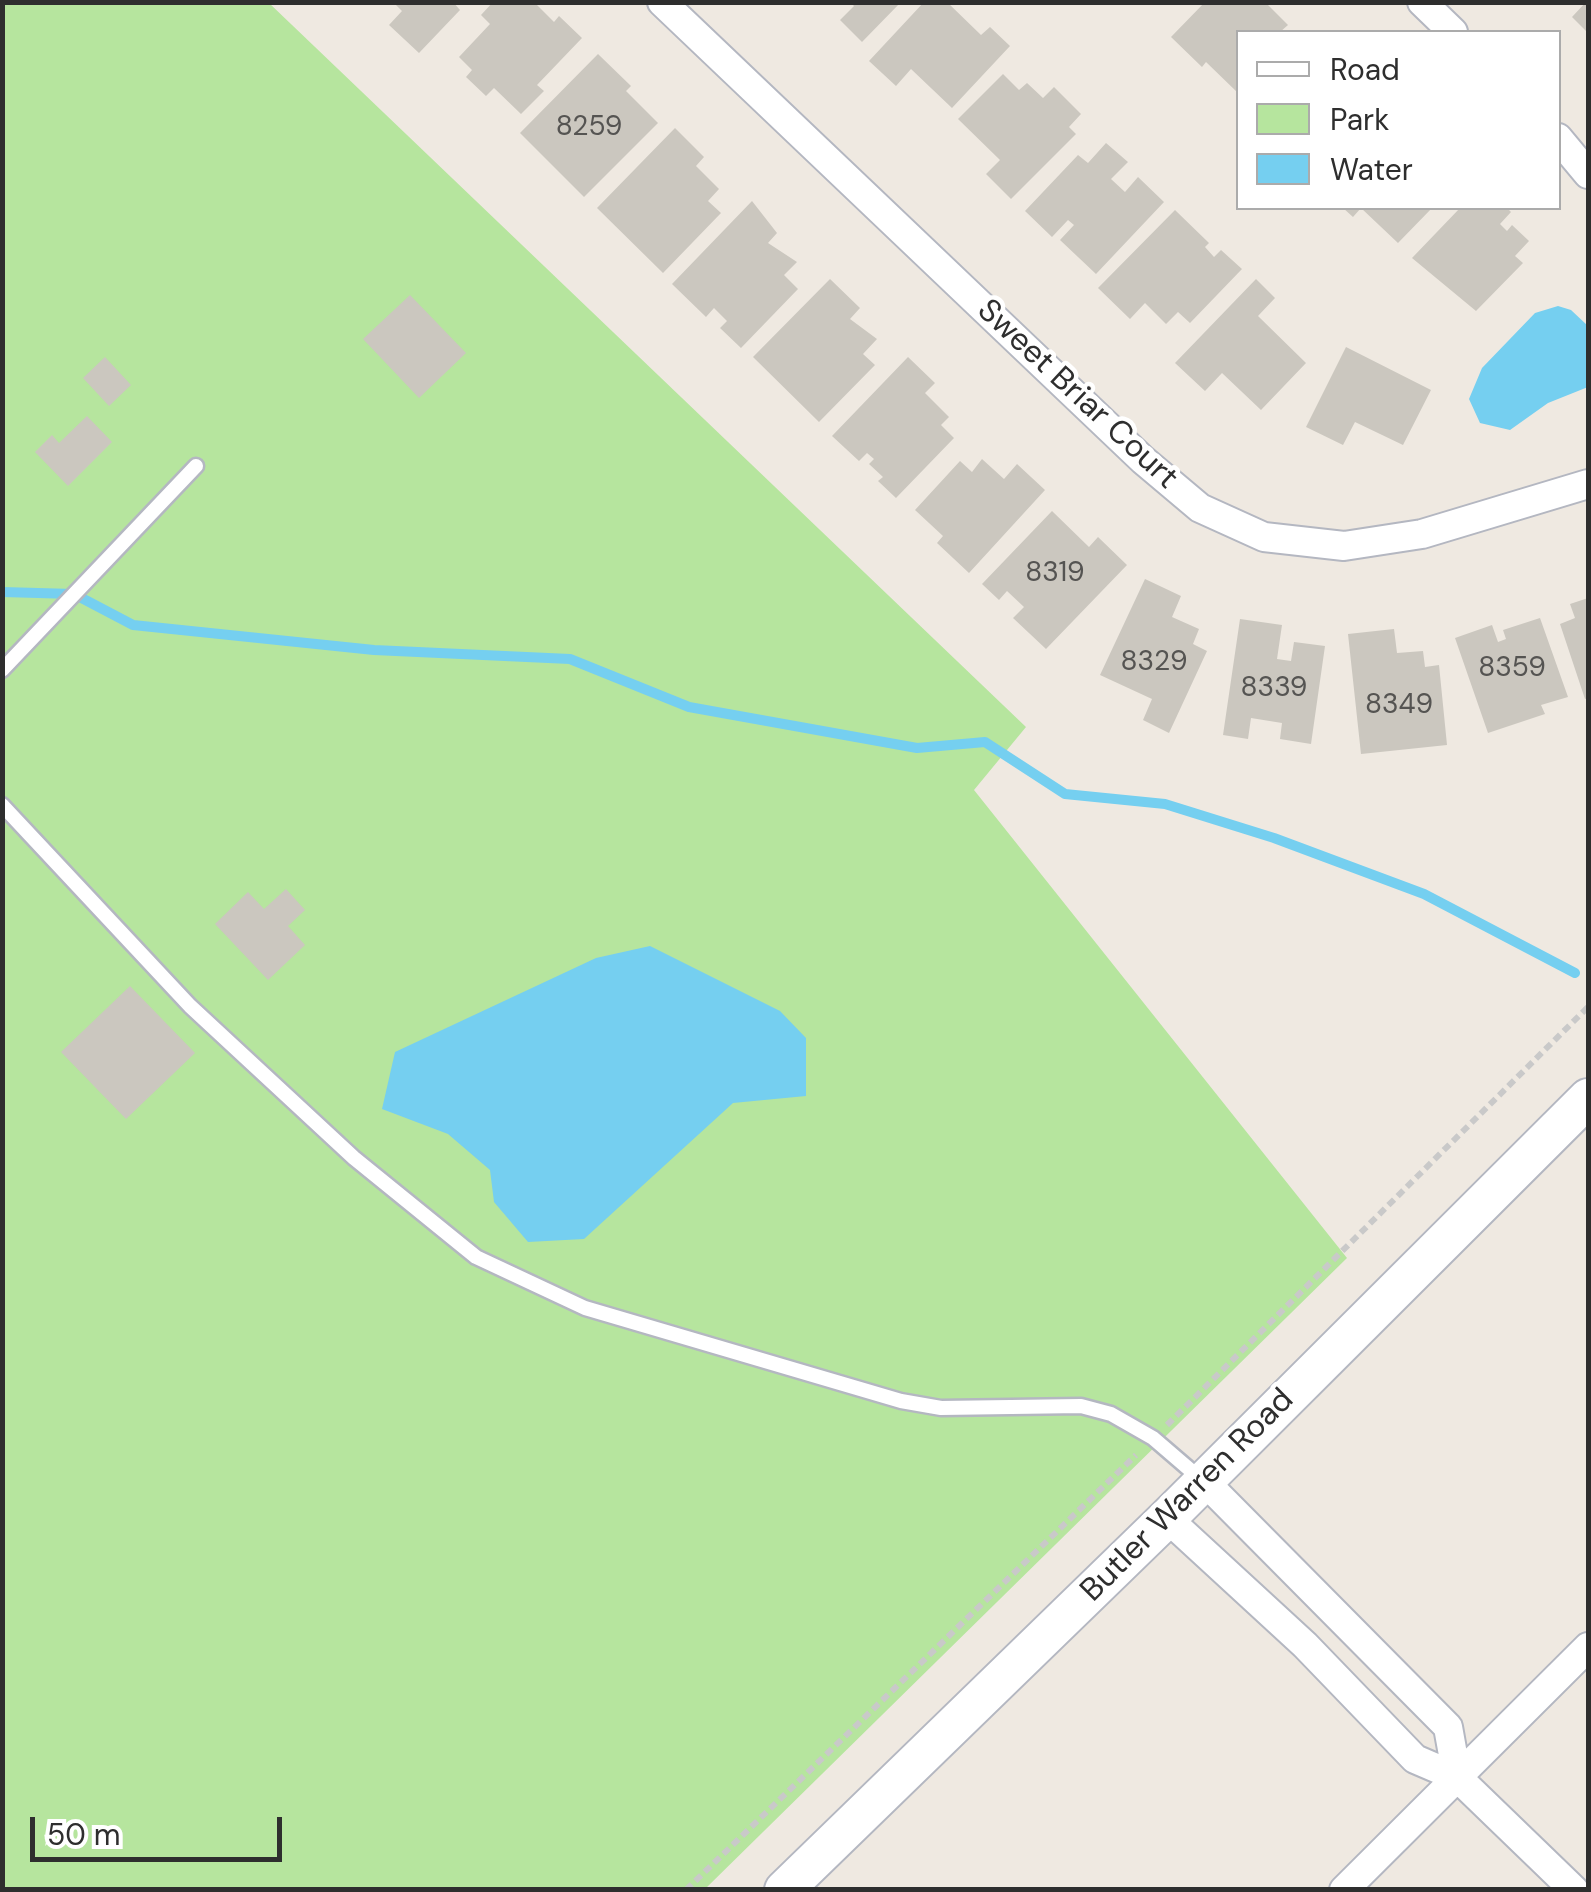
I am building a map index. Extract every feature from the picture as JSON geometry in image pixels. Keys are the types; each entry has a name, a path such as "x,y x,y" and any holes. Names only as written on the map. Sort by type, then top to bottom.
{"main road":[{"name":"Butler Warren Road","path":"784,1890 1168,1518 1588,1098"}],"street":[{"name":"Sweet Briar Court","path":"662,2 1133,451 1200,508 1264,538 1344,546 1422,534 1588,484"},
{"path":"1422,2 1450,30"},
{"path":"1561,142 1588,174"},
{"path":"1204,1481 1448,1727 1457,1778"},
{"path":"1168,1518 1304,1645 1415,1760 1457,1778 1574,1890"},
{"path":"1344,1890 1588,1647"}],"lane":[{"path":"2,670 196,466"},
{"path":"2,805 190,1006 354,1158 476,1256 585,1308 902,1400 941,1408 1081,1406 1111,1414 1153,1438 1204,1481"}],"green space":[{"path":"3,3 269,3 1026,727 974,790 1347,1258 705,1889 3,1890"}],"water":[{"path":"1558,306 1571,310 1588,326 1588,387 1548,403 1510,430 1480,423 1469,399 1482,368 1535,313"},
{"path":"650,946 780,1011 806,1038 806,1096 733,1103 584,1239 528,1242 494,1202 490,1170 448,1134 382,1109 395,1052 596,958"}],"building":[{"path":"393,2 453,2 460,10 419,53 389,25 402,11"},
{"path":"493,2 534,2 554,22 559,16 582,38 537,85 544,91 521,114 494,88 486,96 466,77 472,70 459,57 490,24 481,15"},
{"path":"850,2 901,2 862,42 840,20 854,6"},
{"path":"924,2 947,2 981,35 990,27 1010,46 952,108 911,69 896,86 869,61"},
{"path":"1205,2 1265,2 1288,25 1282,30 1236,30 1236,91 1206,62 1202,67 1171,37"},
{"path":"1588,2 1588,33 1572,17"},
{"path":"598,54 631,86 626,91 658,123 584,197 520,133"},
{"path":"1003,74 1019,90 1027,83 1043,98 1054,87 1081,114 1069,127 1076,134 1011,199 986,174 1000,160 958,119"},
{"path":"675,128 704,157 696,166 719,189 708,201 721,213 663,273 597,208"},
{"path":"1106,143 1128,162 1111,179 1125,192 1138,177 1164,202 1096,274 1060,240 1074,225 1068,220 1052,237 1025,211 1078,155 1088,163"},
{"path":"752,201 777,233 768,243 797,262 784,275 798,289 741,348 720,328 727,321 714,308 706,317 672,284"},
{"path":"1175,210 1209,243 1205,247 1214,257 1221,250 1242,269 1190,323 1178,312 1166,324 1145,303 1130,319 1098,288"},
{"path":"1363,210 1430,210 1398,243"},
{"path":"1458,210 1509,210 1500,224 1507,231 1512,225 1529,241 1515,256 1523,263 1476,311 1412,258"},
{"path":"830,279 860,308 850,319 877,339 863,354 875,365 819,422 753,357"},
{"path":"1256,279 1275,298 1258,316 1306,363 1261,410 1222,373 1205,391 1175,363"},
{"path":"410,295 466,353 419,398 363,339"},
{"path":"1346,347 1431,390 1403,445 1355,422 1343,445 1306,427"},
{"path":"105,357 131,385 109,406 83,378"},
{"path":"908,357 935,383 925,393 949,417 941,425 954,438 896,498 878,481 883,477 869,464 874,459 867,453 859,461 832,436"},
{"path":"87,416 112,442 68,486 35,452 52,435 59,443"},
{"path":"982,459 1004,479 1017,464 1045,490 969,573 937,543 943,536 915,510 960,461 972,472"},
{"path":"1052,511 1089,547 1098,537 1127,565 1046,649 1013,618 1024,607 1007,591 999,600 982,584"},
{"path":"1145,579 1181,596 1172,617 1199,629 1193,644 1207,651 1169,733 1143,720 1152,699 1100,675"},
{"path":"1588,598 1585,699 1560,624 1575,618 1570,604"},
{"path":"1540,618 1568,697 1541,705 1545,714 1488,733 1455,638 1492,625 1498,642 1506,639 1503,630"},
{"path":"1240,619 1282,625 1277,659 1291,661 1294,642 1325,646 1311,744 1280,739 1282,723 1251,718 1248,739 1223,735"},
{"path":"1394,629 1397,653 1423,651 1425,667 1439,665 1447,745 1361,754 1348,634"},
{"path":"286,889 305,910 288,926 305,945 268,980 215,924 248,892 264,909"},
{"path":"130,986 195,1053 126,1119 61,1052"}],"waterway":[{"path":"2,592 74,594 133,625 374,650 570,659 689,707 917,748 985,742 1065,794 1165,804 1274,838 1424,894 1575,973"}]}
